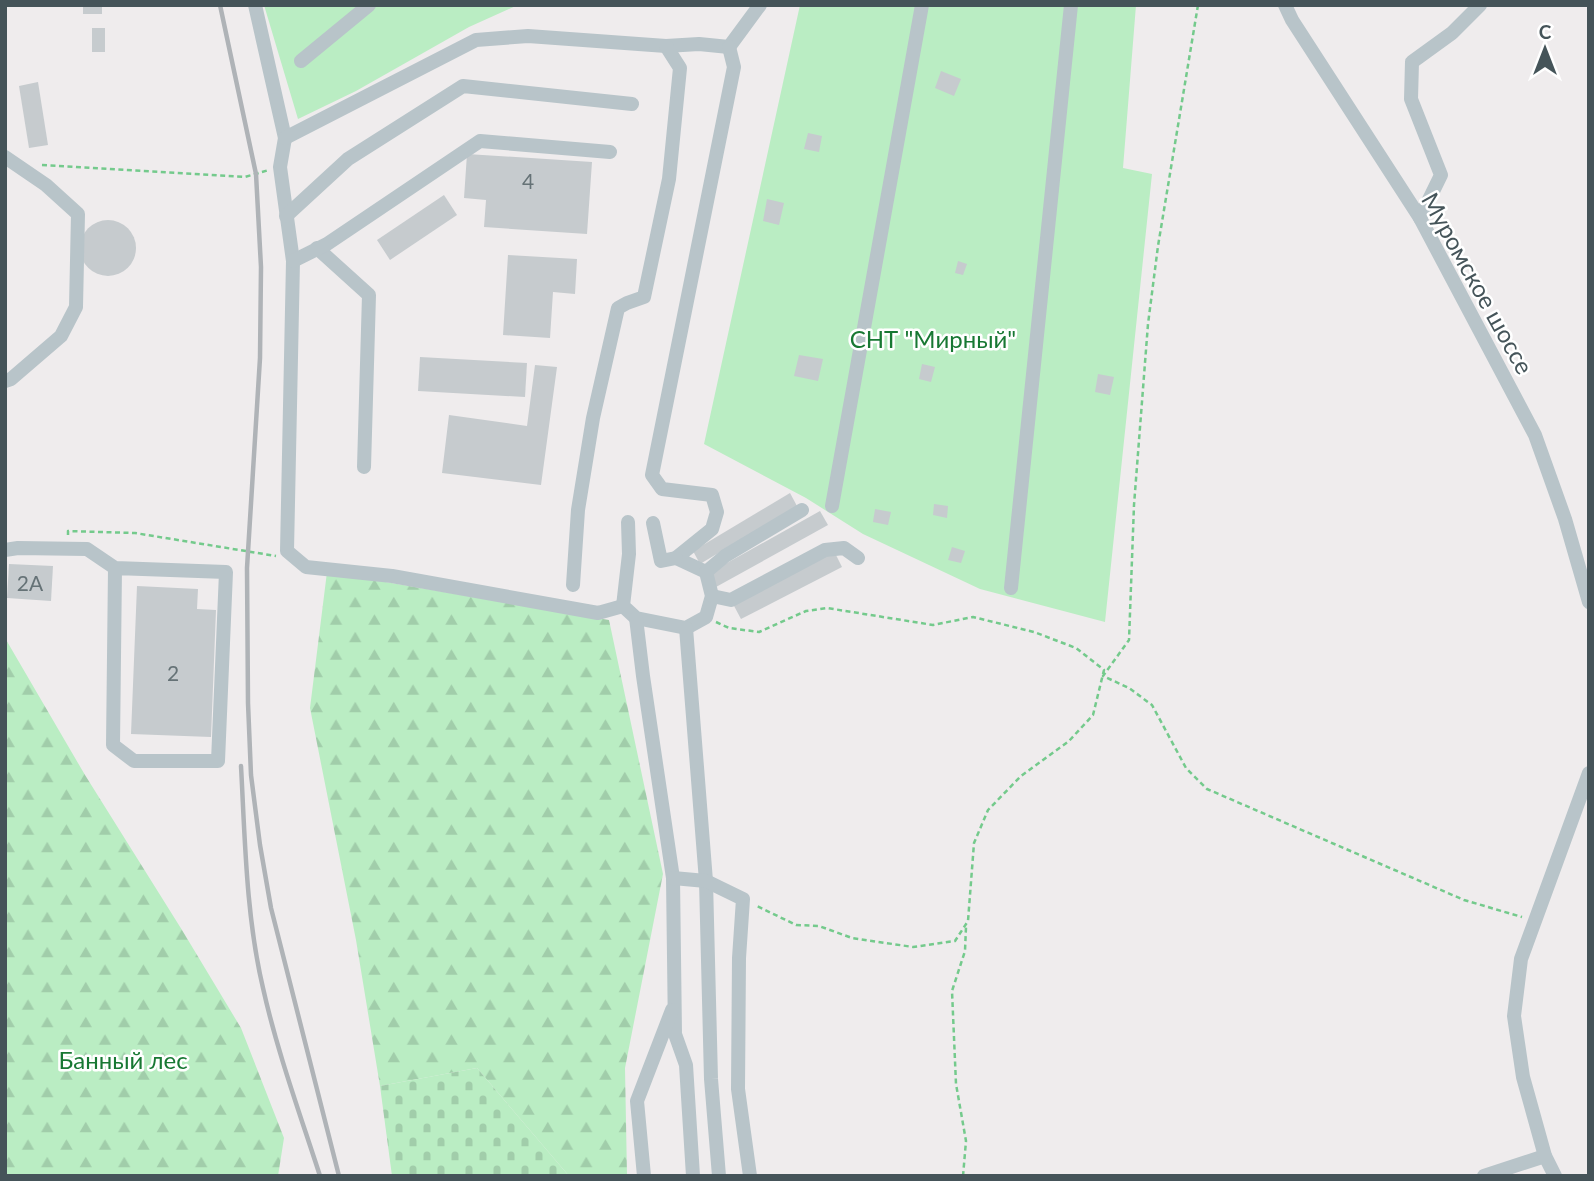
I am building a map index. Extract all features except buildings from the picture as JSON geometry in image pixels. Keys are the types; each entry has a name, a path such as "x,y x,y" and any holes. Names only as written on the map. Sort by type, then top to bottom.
{"street":[{"path":"255,5 285,138 280,167 293,261 287,551 306,566 392,576 598,613 623,606"},
{"path":"301,61 369,5"},
{"path":"729,47 760,5"},
{"path":"832,506 922,5"},
{"path":"1011,588 1071,5"},
{"name":"Муромское шоссе","path":"1285,5 1292,20 1420,218 1535,435 1565,519 1589,602"},
{"path":"1420,218 1441,175 1411,99 1412,62 1452,33 1479,5"},
{"path":"285,138 475,40 528,36 666,46 699,44 729,47"},
{"path":"573,585 578,510 593,418 618,307 644,297 668,179 680,68 666,46"},
{"path":"653,523 661,561 676,558 712,529 717,512 712,495 662,489 652,475 734,67 729,47"},
{"path":"286,216 348,159 463,86 632,104"},
{"path":"293,261 327,244 480,141 610,152"},
{"path":"5,157 46,185 78,214 76,307 61,336 11,379 5,380"},
{"path":"317,248 369,295 364,467"},
{"path":"706,572 725,556 802,510"},
{"path":"623,606 629,554 628,522"},
{"path":"623,606 636,618 686,628 731,600 825,550 844,548 858,558"},
{"path":"5,550 87,549 115,568 226,572 218,761 134,761 113,745 115,568"},
{"path":"676,558 706,572"},
{"path":"706,572 712,596 706,617"},
{"path":"712,596 731,600"},
{"path":"636,618 673,878 675,1034 686,1065 693,1176"},
{"path":"686,628 706,881 711,1079 719,1176"},
{"path":"1555,1176 1545,1156 1523,1077 1514,1016 1521,959 1589,773"},
{"path":"673,878 706,881 743,900 739,958 738,1089 750,1176"},
{"path":"644,1176 637,1101 674,1005"},
{"path":"1483,1176 1545,1156"}],"path":[{"path":"1103,676 1129,640 1133,505 1148,324 1158,246 1198,5"},
{"path":"41,165 245,177 280,167"},
{"path":"68,549 68,531 123,532 294,557"},
{"path":"706,617 729,628 759,632 806,611 827,608 933,625 973,617 1034,632 1076,648 1104,670 1093,715 1069,741 1021,776 988,810 974,843 968,921 955,941 913,947 852,938 819,926 796,925 743,900"},
{"path":"1103,676 1129,688 1152,705 1186,768 1207,789 1464,900 1513,916 1535,920"},
{"path":"963,1176 966,1142 956,1084 953,991 965,951 966,923"}],"green space":[{"path":"264,5 518,5 469,27 356,91 298,119"},
{"name":"СНТ \"Мирный\"","path":"800,5 1136,5 1123,168 1152,174 1105,622 980,589 863,534 806,498 704,444"},
{"path":"327,572 609,620 663,874 625,1068 627,1176 569,1176 477,1068 380,1086 356,940 310,708"},
{"name":"Банный лес","path":"5,638 85,775 241,1028 284,1138 278,1176 5,1176"},
{"path":"477,1068 569,1176 392,1176 380,1086"}],"railway":[{"path":"220,5 256,174 261,267 260,358 247,568 251,775 271,908 339,1176"},
{"path":"241,766 247,877 257,961 275,1035 320,1176"}]}
